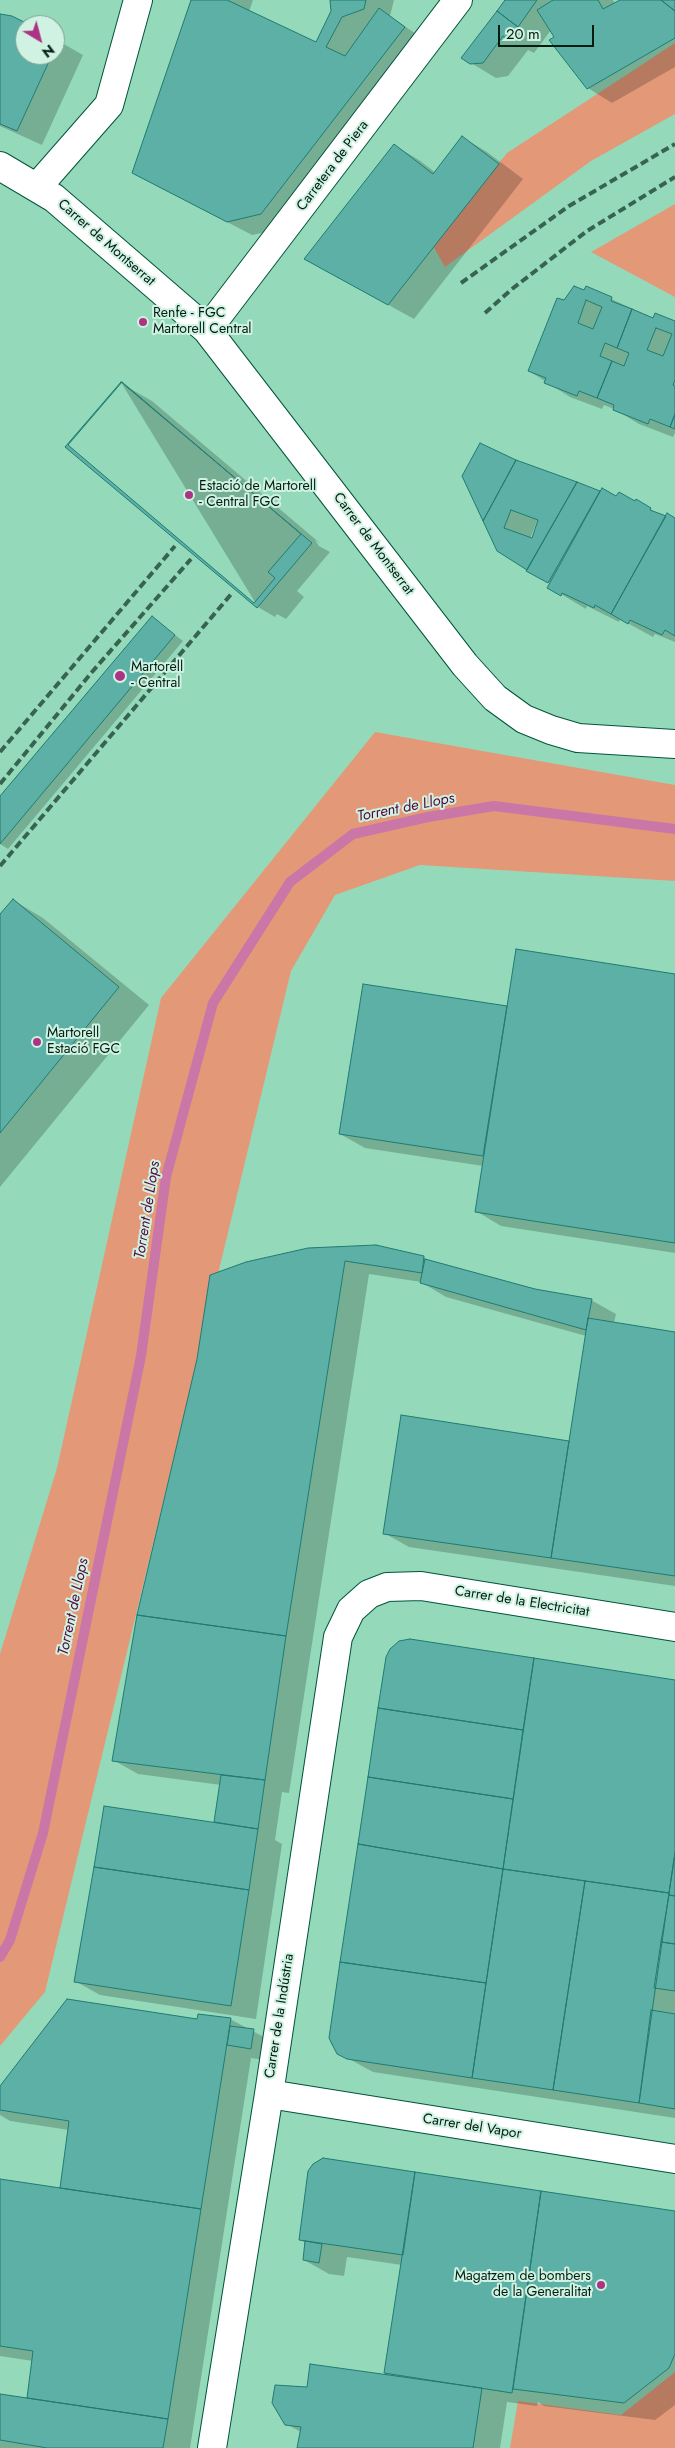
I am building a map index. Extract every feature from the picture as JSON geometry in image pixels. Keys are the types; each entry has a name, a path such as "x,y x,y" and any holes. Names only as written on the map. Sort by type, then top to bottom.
{"street":[{"path":"38,186 109,105 138,0"},
{"name":"Carretera de Piera","path":"207,330 458,0"},
{"name":"Carrer de Montserrat","path":"0,166 38,186 207,330 466,665 495,698 524,719 550,730 578,738 675,744"},
{"name":"Carrer de la Electricitat","path":"369,1594 387,1587 421,1586 675,1627"},
{"name":"Carrer de la Indústria","path":"212,2448 269,2094 338,1637 351,1610 369,1594"},
{"name":"Carrer del Vapor","path":"269,2094 675,2159"}],"shaded area":[{"path":"675,43 675,114 591,161 445,267 433,246 507,153"},
{"path":"675,204 675,297 591,252"},
{"path":"375,732 675,785 675,881 420,865 335,895 291,971 45,1992 0,2046 0,1654 57,1468 161,998"},
{"path":"675,2372 675,2448 510,2448 518,2401 621,2415"}],"building":[{"path":"191,0 227,0 316,42 331,11 330,0 366,0 364,9 342,17 326,47 345,56 379,8 405,27 261,214 227,222 132,173"},
{"path":"505,0 537,0 518,27 497,11"},
{"path":"553,0 598,0 603,9 620,0 661,0 675,11 675,38 587,89 549,40 554,37 537,10"},
{"path":"661,0 675,0 675,11"},
{"path":"497,11 518,27 508,40 503,36 483,63 470,64 461,58"},
{"path":"0,14 15,18 15,65 47,65 17,131 0,124"},
{"path":"462,136 499,164 388,305 304,259 394,144 433,174"},
{"path":"574,286 584,290 586,286 612,297 611,301 632,309 617,348 605,343 600,356 612,361 597,398 579,391 577,396 544,383 546,378 528,371 557,298 564,300","holes":["586,300 602,307 593,329 578,323"]},
{"path":"632,309 653,318 655,313 675,321 675,380 673,385 675,386 675,414 670,427 650,419 648,424 613,410 614,405 597,398 612,361 624,366 629,353 617,348","holes":["656,328 672,334 663,356 647,350"]},
{"name":"Estació de Martorell - Central FGC","path":"121,382 312,543 257,608 65,447"},
{"name":"Estació de Martorell - Central FGC","path":"122,382 301,534 268,572 275,578 254,603 68,445"},
{"path":"675,414 675,429 670,427"},
{"path":"480,443 516,460 483,521 462,476"},
{"path":"516,460 577,482 527,570 497,551 483,521","holes":["511,510 538,520 532,538 504,528"]},
{"path":"577,482 600,491 548,583 526,571"},
{"path":"602,488 616,496 619,492 635,501 636,499 651,508 650,510 666,516 611,614 595,605 594,608 562,593 561,596 547,588"},
{"path":"667,513 675,518 675,636 665,630 662,635 630,620 628,624 611,614"},
{"path":"152,616 175,635 0,844 0,796"},
{"name":"Martorell Estació FGC","path":"13,899 119,987 0,1133 0,914"},
{"path":"516,949 675,974 675,1243 475,1212"},
{"path":"363,984 507,1006 483,1156 339,1134"},
{"path":"376,1245 424,1256 422,1273 345,1261 286,1636 137,1615 197,1359 210,1275 246,1262 308,1248"},
{"path":"425,1259 535,1289 592,1299 586,1330 420,1283"},
{"path":"588,1318 675,1332 675,1576 551,1558"},
{"path":"401,1415 569,1441 551,1558 383,1534"},
{"path":"137,1615 286,1636 265,1780 112,1761"},
{"path":"410,1639 534,1658 523,1730 378,1708 386,1657 390,1649 399,1641"},
{"path":"534,1658 675,1680 675,1853 669,1893 503,1869"},
{"path":"378,1708 523,1730 513,1799 368,1777"},
{"path":"221,1775 265,1780 258,1829 214,1822"},
{"path":"368,1777 513,1799 503,1869 358,1844"},
{"path":"104,1806 258,1829 249,1890 94,1867"},
{"path":"358,1844 503,1869 486,1983 340,1962"},
{"path":"675,1853 675,1896 669,1895 669,1893"},
{"path":"94,1867 249,1890 231,2006 74,1982"},
{"path":"503,1869 585,1881 553,2090 472,2078"},
{"path":"585,1881 669,1893 639,2103 553,2090"},
{"path":"669,1895 675,1896 675,1944 661,1942"},
{"path":"661,1942 675,1944 675,1991 654,1988"},
{"path":"340,1962 486,1983 472,2078 347,2059 337,2054 329,2038"},
{"path":"67,1999 197,2019 198,2014 231,2018 201,2209 60,2188 69,2121 0,2110 0,2086"},
{"path":"651,2010 675,2014 675,2109 639,2103"},
{"path":"230,2026 254,2029 251,2049 227,2045"},
{"path":"323,2158 415,2172 403,2255 299,2240 308,2171 313,2164"},
{"path":"415,2172 541,2191 512,2393 384,2373"},
{"path":"0,2179 201,2209 168,2419 27,2398 33,2351 0,2346"},
{"name":"Magatzem de bombers de la Generalitat","path":"541,2191 675,2211 675,2354 669,2368 624,2403 513,2389"},
{"path":"305,2241 322,2244 319,2263 303,2260"},
{"path":"310,2364 482,2388 473,2448 297,2448 301,2427 285,2425 272,2403 275,2385 307,2387"},
{"path":"0,2394 168,2419 163,2448 47,2448 0,2440"}],"waterway":[{"name":"Torrent de Llops","path":"0,1957 10,1940 43,1833 141,1356 166,1177 213,1003 290,882 353,834 428,817 494,806 675,829"}],"railway":[{"path":"461,283 569,206 675,144"},
{"path":"485,313 512,289 587,231 675,177"},
{"path":"0,752 175,546"},
{"path":"0,784 92,672 191,559"},
{"path":"0,866 233,592"}],"place":[{"name":"Renfe - FGC Martorell Central","path":"143,322"},
{"name":"Estació de Martorell - Central FGC","path":"189,495"},
{"name":"Martorell - Central","path":"120,676"},
{"name":"Martorell Estació FGC","path":"37,1042"},
{"name":"Magatzem de bombers de la Generalitat","path":"601,2285"}]}
